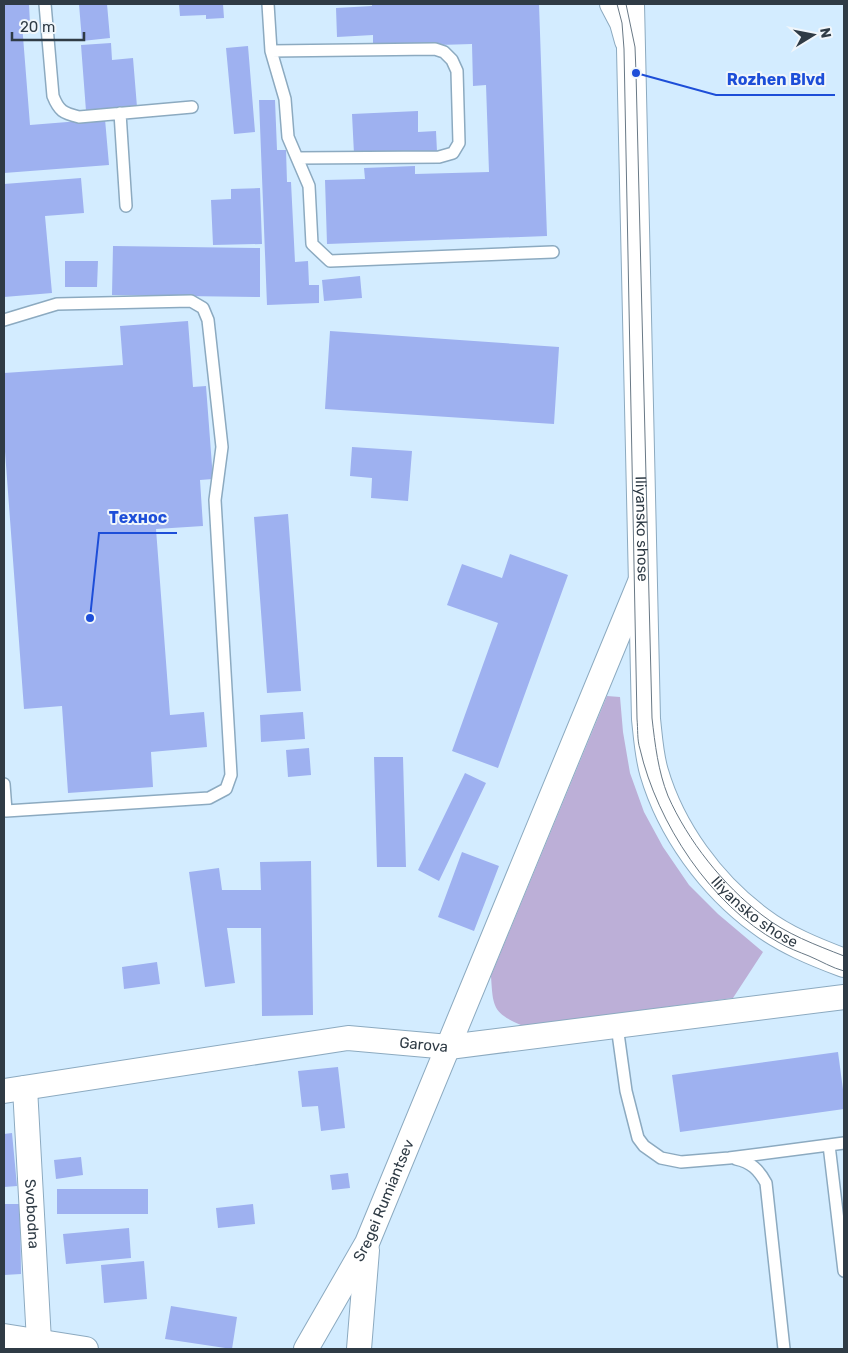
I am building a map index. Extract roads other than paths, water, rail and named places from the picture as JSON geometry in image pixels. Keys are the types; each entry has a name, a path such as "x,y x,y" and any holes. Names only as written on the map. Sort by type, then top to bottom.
{"street":[{"path":"612,4 622,23 632,66"},
{"name":"Iliyansko shose","path":"630,4 648,745 653,771 663,799 676,826 712,875 735,900 760,921 799,944 844,963"},
{"name":"Sregei Rumiantsev","path":"306,1349 367,1243 643,576"},
{"name":"Garova","path":"14,1089 348,1038 449,1048 844,997"},
{"name":"Svobodna","path":"14,1089 39,1341"},
{"path":"359,1349 367,1243"},
{"path":"4,1336 86,1349"}],"lane":[{"path":"45,4 53,96 57,107 67,114 79,117 192,107"},
{"path":"268,4 271,51 285,99 288,137 309,186 312,244 330,261 553,252"},
{"path":"271,51 435,49 444,52 452,60 457,71 459,143 453,153 439,157 297,158"},
{"path":"120,113 126,206"},
{"path":"4,320 57,304 191,301 203,308 208,320 222,447 215,500 231,775 226,789 209,798 6,811 4,784"},
{"path":"616,1026 626,1091 638,1138 644,1146 661,1158 681,1162 844,1144"},
{"path":"829,1145 844,1271"},
{"path":"729,1158 747,1162 755,1167 766,1183 784,1349"}],"tram line":[{"path":"617,4 622,23 624,49 639,746 648,777 673,833 709,884 731,907 754,926 778,942 844,971"},
{"path":"626,4 635,47 652,718 659,767 668,796 676,813 696,846 720,876 771,922 801,939 844,956"}],"place":[{"name":"Rozhen Blvd","path":"636,73"},
{"name":"Технос","path":"90,618"}]}
